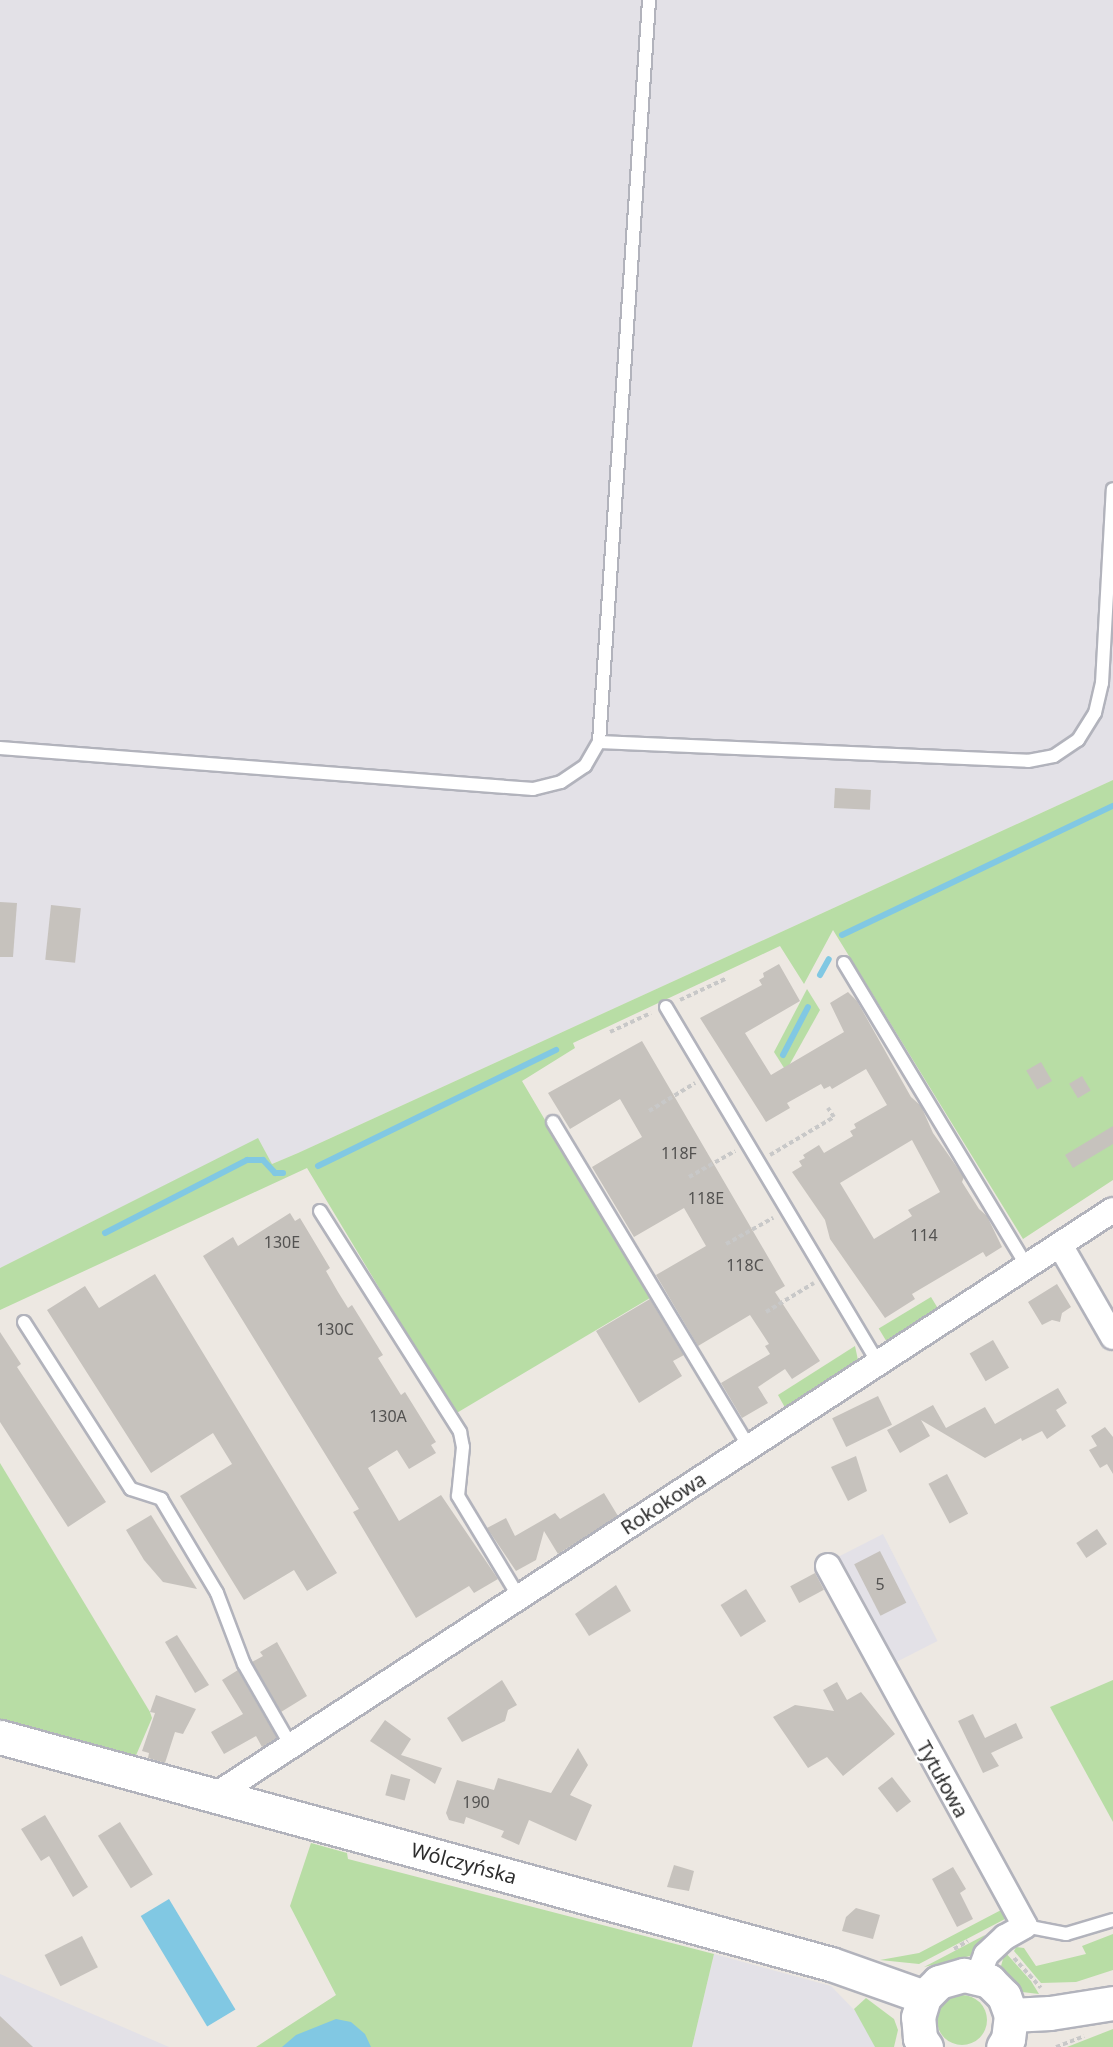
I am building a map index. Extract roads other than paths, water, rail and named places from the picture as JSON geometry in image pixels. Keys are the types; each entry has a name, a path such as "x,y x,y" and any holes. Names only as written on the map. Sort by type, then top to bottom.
{"street":[{"name":"Rokokowa","path":"214,1796 290,1744 1113,1210"},
{"path":"1060,1245 1113,1337"},
{"name":"Tytułowa","path":"828,1566 1025,1926"},
{"name":"Wólczyńska","path":"0,1737 831,1964 924,1997"},
{"path":"977,1978 986,1956 1005,1937 1025,1926"},
{"path":"926,2047 920,2038 918,2017 924,1997 939,1982 964,1975 989,1981 1004,1996 1011,2015 1008,2040 1003,2047"},
{"path":"1011,2015 1050,2013 1113,2003"}],"lane":[{"path":"0,748 533,789 561,782 585,766 599,742 649,0"},
{"path":"599,742 1028,761 1054,756 1078,740 1095,713 1102,683 1113,489"},
{"path":"844,963 1027,1266"},
{"path":"666,1007 878,1363"},
{"path":"553,1122 749,1447"},
{"path":"321,1211 460,1432 463,1447 458,1496 519,1597"},
{"path":"24,1322 131,1489 161,1499 217,1593 244,1664 290,1744"},
{"path":"1025,1926 1066,1934 1113,1920"}],"water":[{"path":"169,1899 235,2010 207,2027 141,1916"},
{"path":"336,2019 351,2022 365,2034 371,2047 282,2047 296,2035"}],"waterway":[{"path":"842,935 1113,806"},
{"path":"820,975 829,959"},
{"path":"783,1055 808,1007"},
{"path":"318,1166 556,1050"},
{"path":"105,1233 247,1160 263,1160 275,1173 283,1173"}]}
